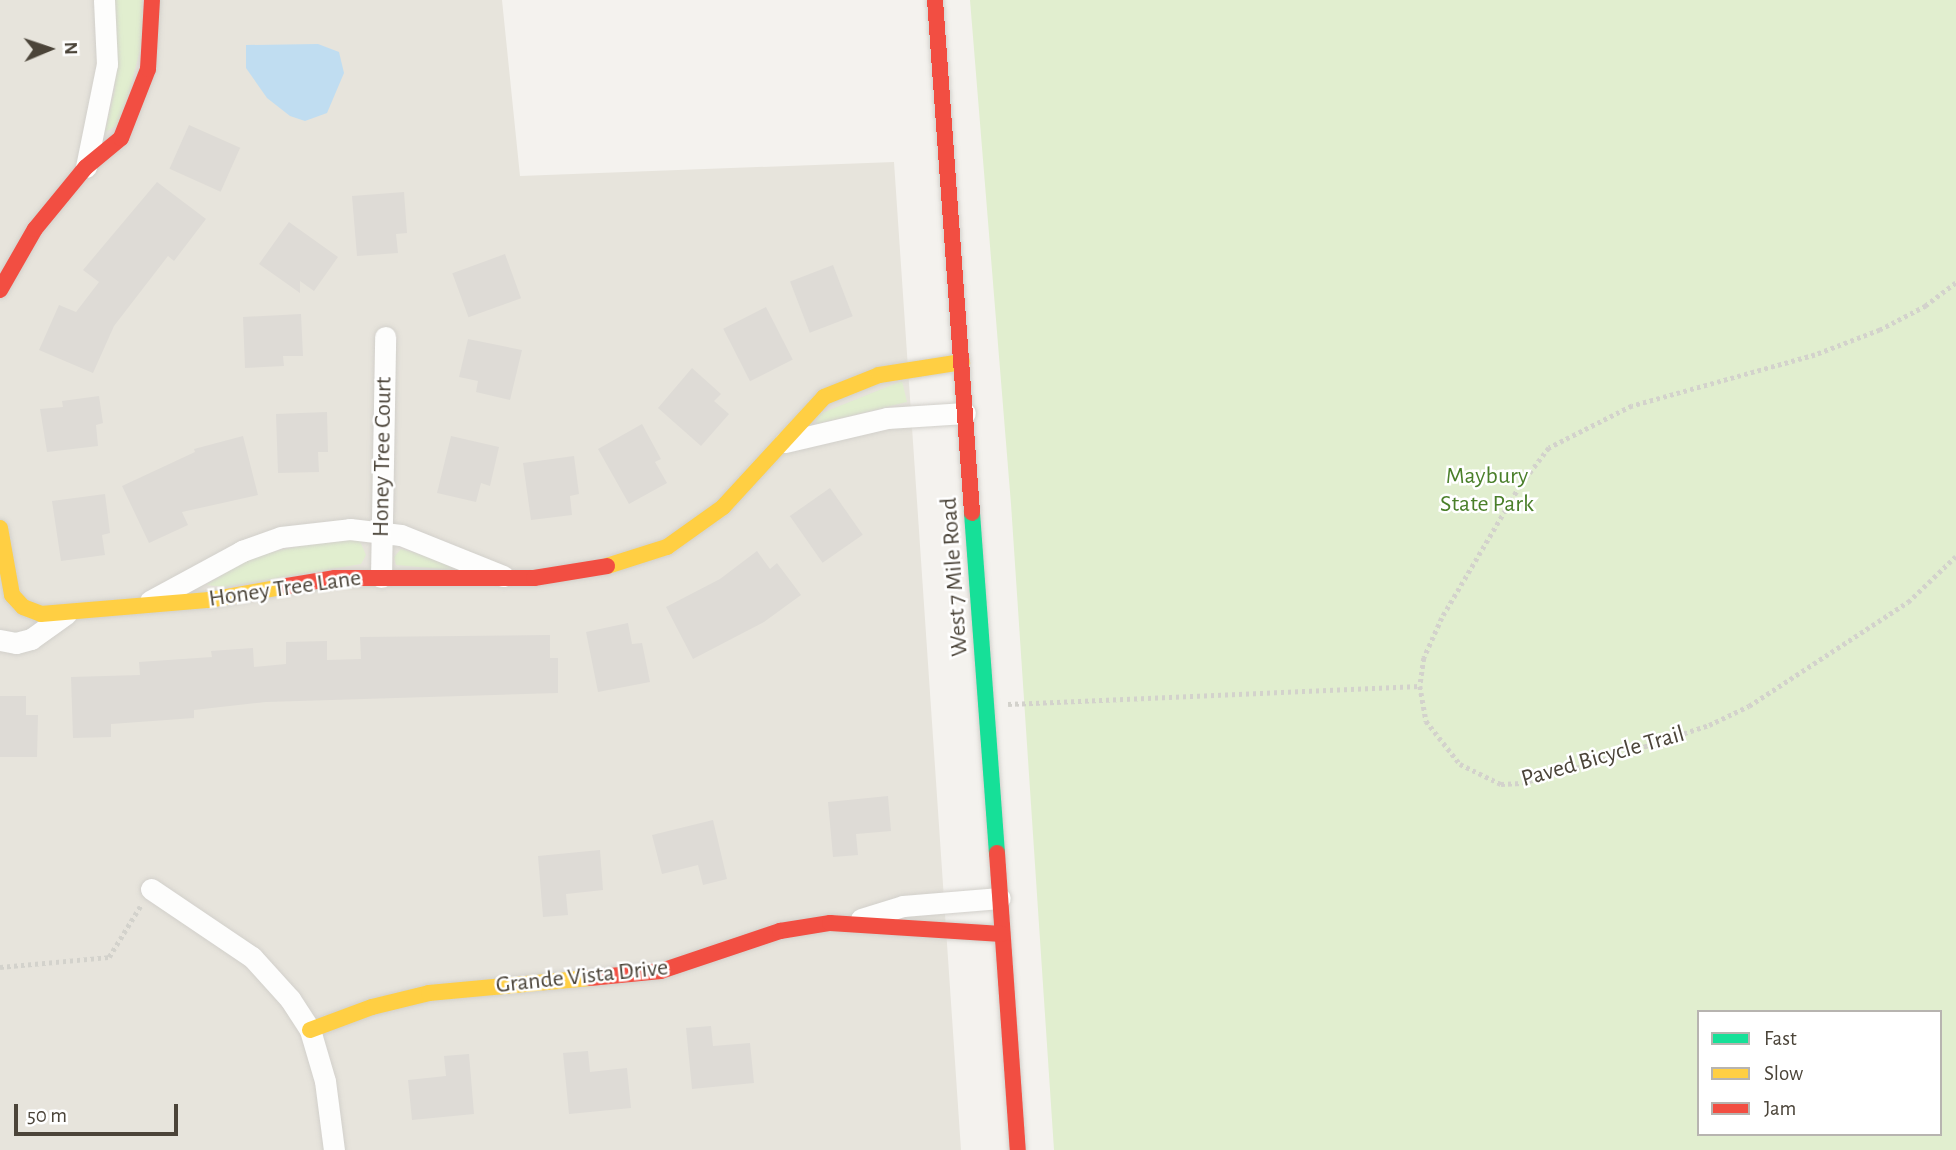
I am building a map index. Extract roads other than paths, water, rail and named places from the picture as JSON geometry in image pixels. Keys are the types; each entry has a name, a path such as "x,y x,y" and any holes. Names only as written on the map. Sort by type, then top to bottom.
{"street":[{"path":"86,167 107,64 104,0"},
{"path":"0,290 35,229 86,167 121,138 148,69 152,0"},
{"name":"West 7 Mile Road","path":"935,0 1018,1150"},
{"name":"Honey Tree Court","path":"381,577 385,337"},
{"name":"Honey Tree Lane","path":"0,528 2,565 12,595 23,607 41,614 209,600 335,578 381,577 451,581 508,578 624,563 667,547 723,507 785,442 804,415 824,397 879,375 962,362"},
{"path":"785,442 887,418 965,413"},
{"name":"Honey Tree Lane","path":"146,604 242,551 281,537 350,529 382,532 434,546 508,578"},
{"path":"0,639 16,643 31,639 66,614"},
{"path":"151,889 252,957 310,1030 325,1081 334,1150"},
{"name":"Grande Vista Drive","path":"310,1030 372,1007 429,993 643,975 780,931 852,922 903,906 1000,898"},
{"name":"Grande Vista Drive","path":"852,922 905,930 950,928 1002,934"}],"water":[{"path":"318,44 339,52 344,73 327,113 305,121 290,116 267,98 246,68 246,45"}],"park label":[{"name":"Maybury State Park","path":"1487,491"}]}
